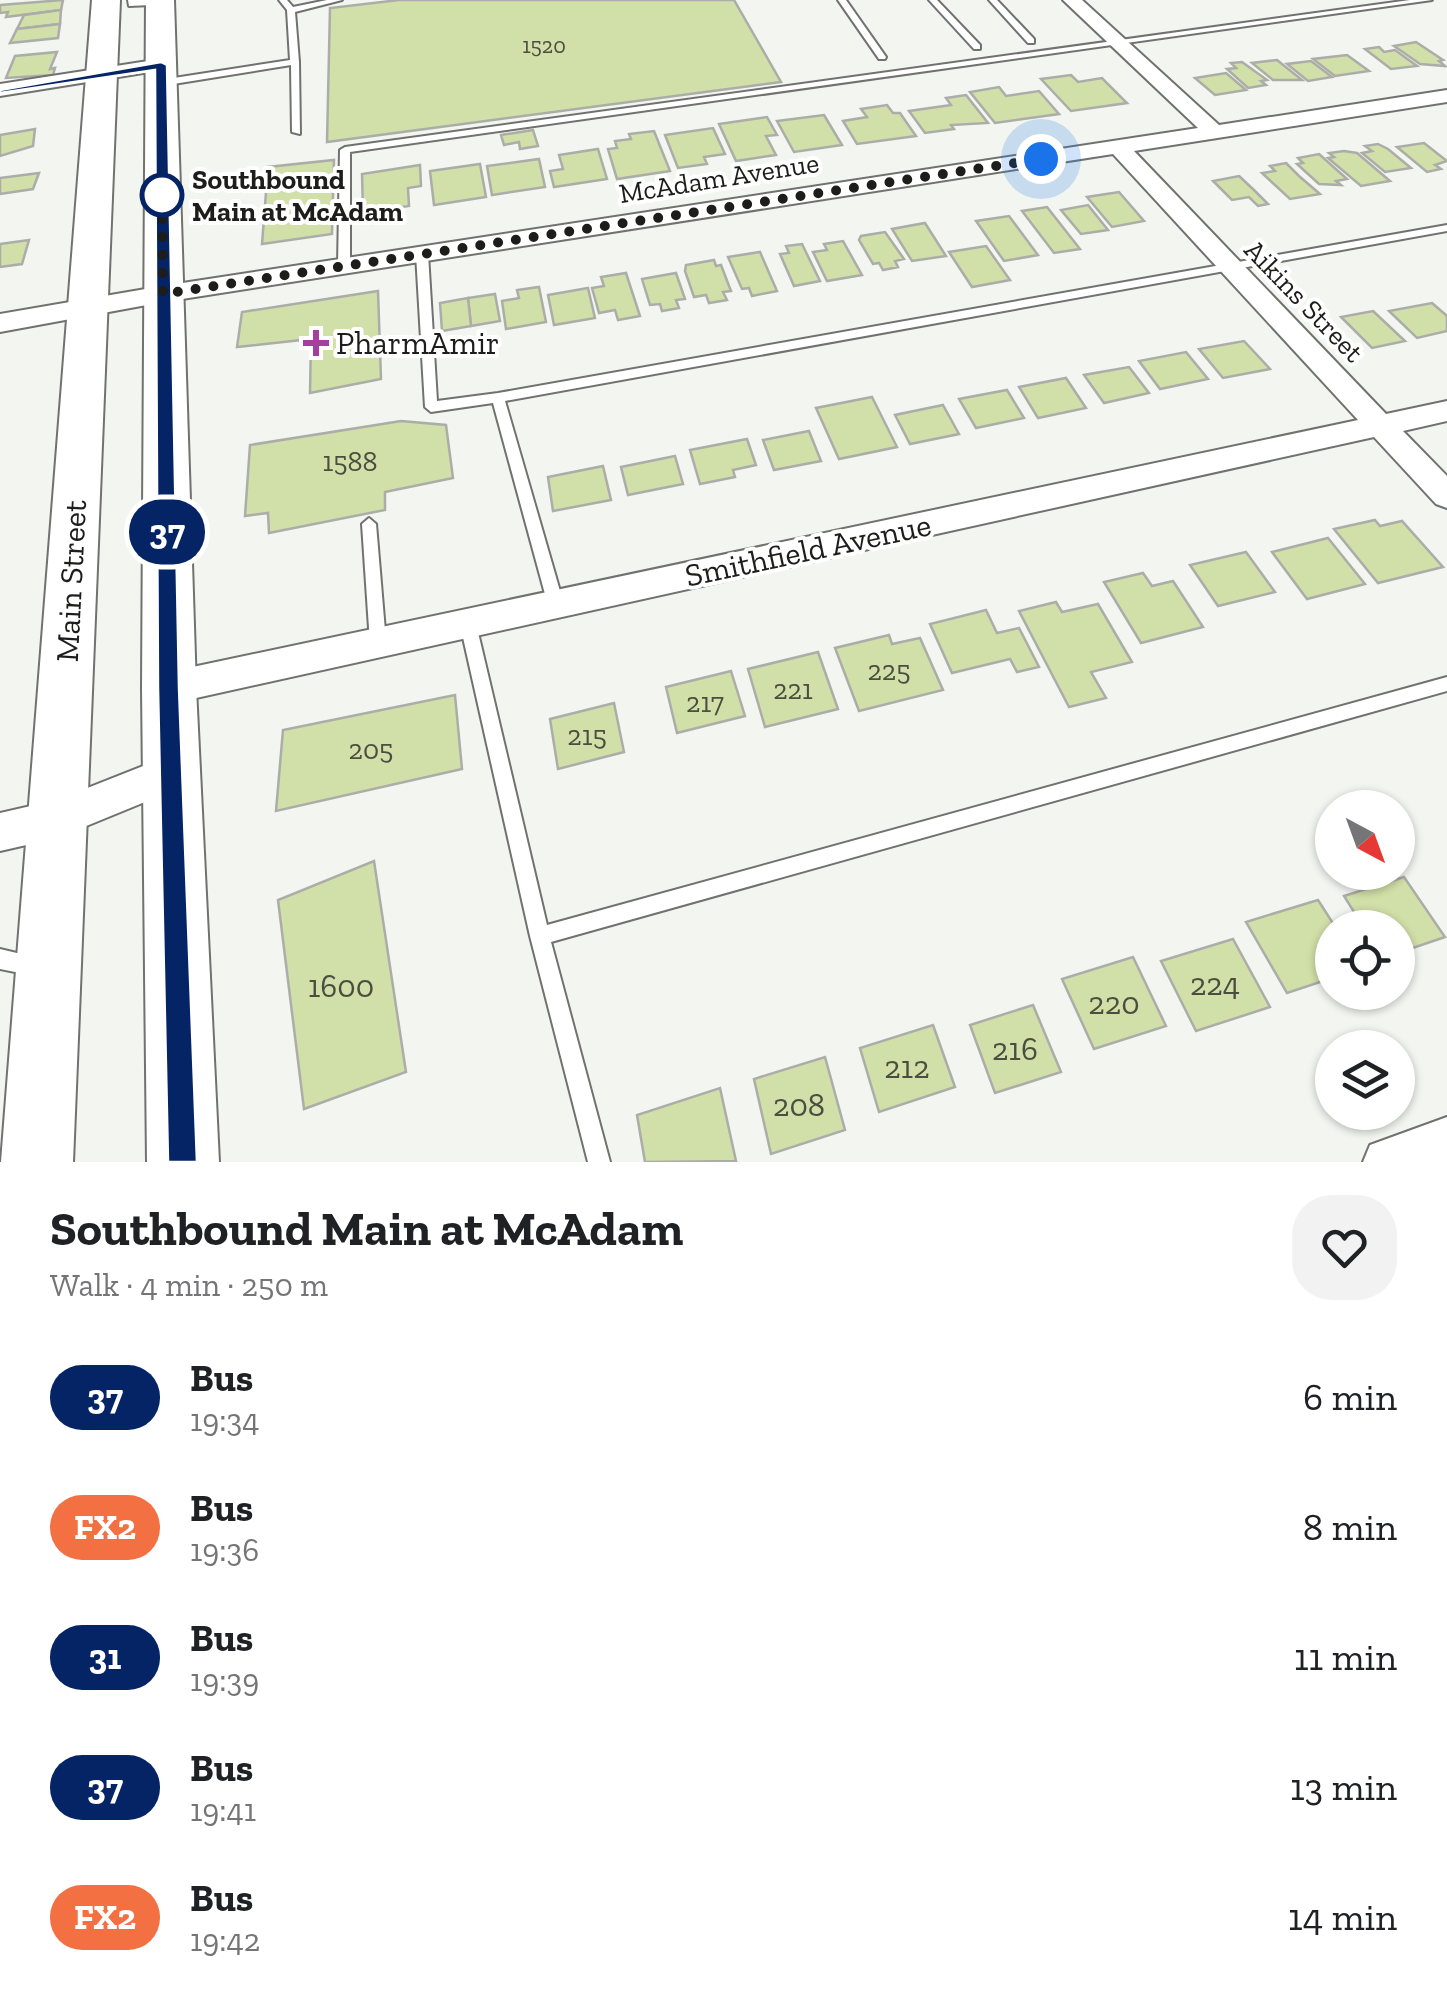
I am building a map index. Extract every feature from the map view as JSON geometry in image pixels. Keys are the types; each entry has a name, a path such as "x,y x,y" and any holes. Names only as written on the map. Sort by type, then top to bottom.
{"main road":[{"name":"Main Street","path":"131,1 161,74 168,688 182,1162"},
{"name":"Main Street","path":"37,1162 24,964 28,825 88,310 102,84 131,1"}],"street":[{"path":"1072,0 1215,132"},
{"path":"0,107 161,74"},
{"path":"0,90 102,84"},
{"name":"McAdam Avenue","path":"0,323 163,294 1447,96"},
{"name":"Aikins Street","path":"1118,147 1447,496"},
{"name":"Smithfield Avenue","path":"168,688 1447,410"},
{"path":"28,825 171,773"},
{"path":"1388,1162 1447,1140"}],"lane":[{"path":"283,0 292,10 296,132"},
{"path":"292,10 338,0"},
{"path":"842,0 882,57"},
{"path":"933,0 977,47"},
{"path":"993,0 1031,41"},
{"path":"344,266 346,150 1428,0"},
{"path":"161,74 295,62"},
{"path":"422,254 431,407 1447,228"},
{"path":"498,398 556,605"},
{"path":"369,524 378,644"},
{"path":"468,624 540,936 598,1162"},
{"path":"540,936 1447,684"}],"building":[{"path":"63,0 61,10 6,17 8,12 0,13 0,5"},
{"path":"399,0 734,0 781,82 327,142 330,8"},
{"path":"61,10 60,24 17,29 24,15"},
{"path":"60,24 58,38 10,43 17,29"},
{"path":"1416,42 1443,60 1439,61 1445,66 1420,64 1394,46"},
{"path":"1379,47 1384,52 1395,50 1417,66 1391,69 1365,49"},
{"path":"57,52 50,69 55,68 53,75 6,78 15,56"},
{"path":"1347,55 1369,71 1335,76 1313,59"},
{"path":"1277,60 1302,80 1273,80 1252,63"},
{"path":"1311,61 1332,77 1308,81 1287,64"},
{"path":"1242,62 1267,80 1261,81 1266,85 1248,88 1227,69 1236,68 1231,63"},
{"path":"1226,73 1246,90 1215,95 1195,78"},
{"path":"1071,75 1078,82 1102,78 1127,103 1071,111 1041,79"},
{"path":"999,87 1006,96 1039,91 1059,114 995,123 970,92"},
{"path":"966,95 988,123 951,125 954,129 925,133 909,111 951,105 946,98"},
{"path":"887,105 893,113 900,113 916,136 857,144 843,121 867,117 861,109"},
{"path":"824,115 842,145 794,152 777,121"},
{"path":"767,117 777,135 766,136 776,155 736,161 719,124"},
{"path":"713,128 725,154 704,157 707,164 678,168 665,135"},
{"path":"35,129 33,146 0,156 0,135"},
{"path":"533,130 538,146 520,149 519,142 504,145 501,135"},
{"path":"654,131 670,171 617,179 608,149 617,148 615,141 631,139 629,134"},
{"path":"1424,143 1447,161 1435,165 1441,169 1427,172 1397,147"},
{"path":"1378,144 1411,168 1385,172 1362,153 1372,151 1365,146"},
{"path":"598,149 607,179 554,187 550,171 563,169 559,155"},
{"path":"1329,153 1357,153 1390,181 1361,186 1328,158 1334,157"},
{"path":"1319,154 1347,179 1336,181 1341,185 1319,184 1297,164 1303,163 1298,158"},
{"path":"539,159 545,187 492,195 487,166"},
{"path":"334,160 332,234 262,244 268,167"},
{"path":"1286,163 1320,194 1290,199 1262,173 1275,171 1270,166"},
{"path":"480,164 486,197 434,205 430,171"},
{"path":"420,165 421,186 408,188 409,206 363,213 362,174"},
{"path":"39,173 33,189 0,194 0,178"},
{"path":"1239,176 1268,204 1258,206 1249,197 1232,200 1213,181"},
{"path":"1119,192 1144,221 1112,227 1087,197"},
{"path":"1088,205 1108,230 1081,234 1061,210"},
{"path":"1047,207 1080,249 1054,253 1022,211"},
{"path":"1009,216 1038,255 1004,261 976,221"},
{"path":"925,223 946,256 912,261 892,229"},
{"path":"885,232 904,259 895,261 898,267 883,270 879,263 873,264 859,240 861,236"},
{"path":"29,240 22,264 0,267 0,244"},
{"path":"843,241 862,275 827,281 813,252 827,250 824,244"},
{"path":"802,244 820,281 794,286 780,254 789,253 786,246"},
{"path":"986,246 1010,280 972,287 949,252"},
{"path":"760,252 777,291 752,296 749,288 742,289 728,257"},
{"path":"714,260 716,266 721,265 731,291 723,292 727,300 709,303 706,295 694,297 685,271 686,265"},
{"path":"626,273 640,316 618,320 615,310 599,313 592,288 604,286 601,277"},
{"path":"676,273 685,299 676,300 679,308 662,311 660,304 650,305 642,279"},
{"path":"539,287 546,322 506,329 502,301 519,298 517,290"},
{"path":"588,288 595,318 554,325 548,295"},
{"path":"378,291 381,379 310,393 311,339 237,347 242,312"},
{"path":"495,294 500,321 471,326 468,298"},
{"path":"468,298 471,326 442,331 440,303"},
{"path":"1432,303 1447,316 1447,331 1417,338 1389,311"},
{"path":"1373,311 1405,341 1372,348 1341,317"},
{"path":"1244,341 1270,369 1223,378 1199,349"},
{"path":"1186,352 1208,379 1160,389 1139,361"},
{"path":"1129,367 1149,393 1104,403 1084,375"},
{"path":"1066,378 1086,408 1038,418 1019,387"},
{"path":"1007,390 1024,418 976,428 959,399"},
{"path":"872,397 897,447 839,459 816,408"},
{"path":"943,405 959,434 910,444 895,415"},
{"path":"401,421 446,425 453,478 385,492 385,510 269,533 268,513 245,516 250,445"},
{"path":"809,431 821,461 774,470 763,440"},
{"path":"747,439 756,465 733,470 735,477 700,484 690,450"},
{"path":"675,456 683,484 628,495 621,467"},
{"path":"603,466 611,500 553,511 548,477"},
{"path":"1375,520 1380,526 1402,521 1443,567 1378,583 1334,529"},
{"path":"1328,538 1365,584 1307,599 1272,552"},
{"path":"1246,552 1275,592 1218,606 1190,565"},
{"path":"1143,573 1152,586 1173,581 1203,627 1141,643 1104,582"},
{"path":"1056,602 1062,612 1098,604 1132,662 1091,672 1106,698 1069,707 1019,611"},
{"path":"986,610 997,633 1019,628 1039,667 1017,672 1010,659 952,673 930,624"},
{"path":"889,635 892,644 920,638 943,690 859,711 835,648"},
{"path":"818,652 838,709 765,727 748,669"},
{"path":"731,671 745,716 677,733 666,687"},
{"path":"455,695 462,769 276,811 283,730"},
{"path":"614,703 624,752 558,769 550,719"},
{"path":"374,861 406,1072 304,1109 278,900"},
{"path":"1363,890 1413,890 1445,937 1415,947 1415,910 1353,910 1344,896"},
{"path":"1318,900 1324,910 1315,910 1315,984 1287,993 1246,922"},
{"path":"1233,939 1270,1007 1196,1031 1161,961"},
{"path":"1133,957 1166,1026 1094,1049 1062,979"},
{"path":"1033,1005 1061,1072 995,1093 970,1025"},
{"path":"933,1025 955,1087 879,1112 860,1048"},
{"path":"825,1057 845,1130 771,1154 754,1079"},
{"path":"720,1088 736,1161 645,1162 637,1115"}],"bus line":[{"name":"37","path":"0,90 161,65 168,688 183,1162"}],"place":[{"name":"Southbound Main at McAdam","path":"162,195"},
{"name":"PharmAmir","path":"316,343"}],"route":[{"path":"162,195 162,189 163,294 1041,159"}]}
